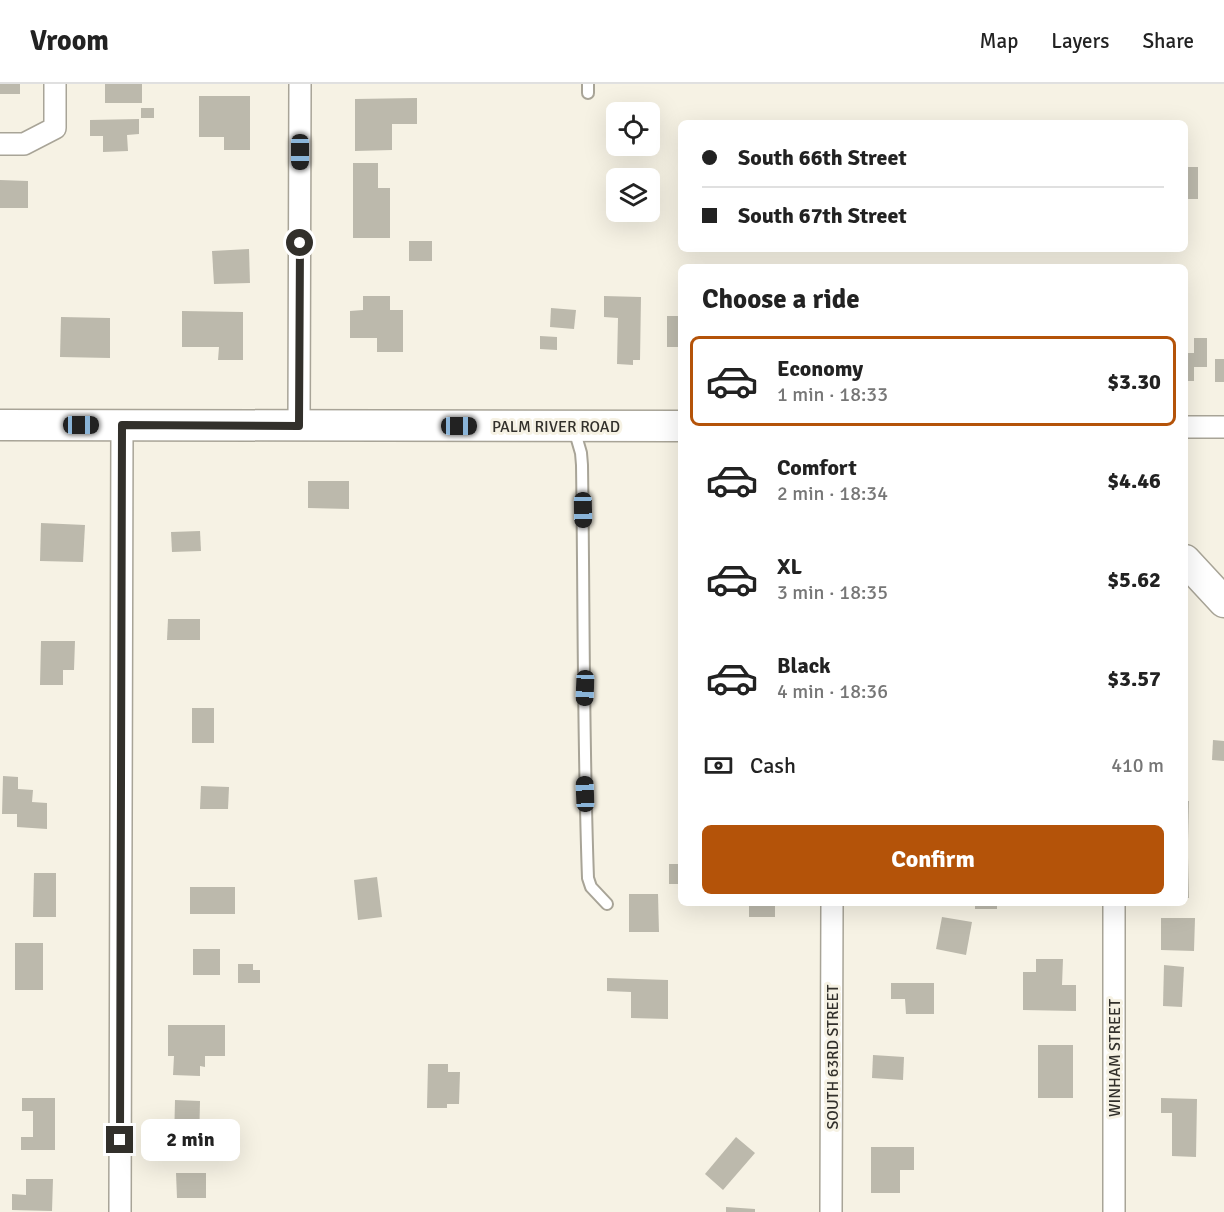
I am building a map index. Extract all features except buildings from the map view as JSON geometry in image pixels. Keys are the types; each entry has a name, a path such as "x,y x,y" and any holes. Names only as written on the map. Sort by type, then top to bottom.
{"street":[{"path":"0,144 24,144 55,128 55,84"},
{"path":"299,426 300,84"},
{"name":"PALM RIVER ROAD","path":"0,425 678,426"},
{"path":"120,1212 122,425"},
{"path":"1188,427 1224,427"},
{"path":"1188,563 1224,602"},
{"name":"SOUTH 63RD STREET","path":"831,1212 832,906"},
{"name":"WINHAM STREET","path":"1114,906 1114,1212"}],"lane":[{"path":"573,426 582,465 584,753 588,878 591,887 607,904"}],"route":[{"path":"120,1140 122,425 299,426 300,243"}]}
